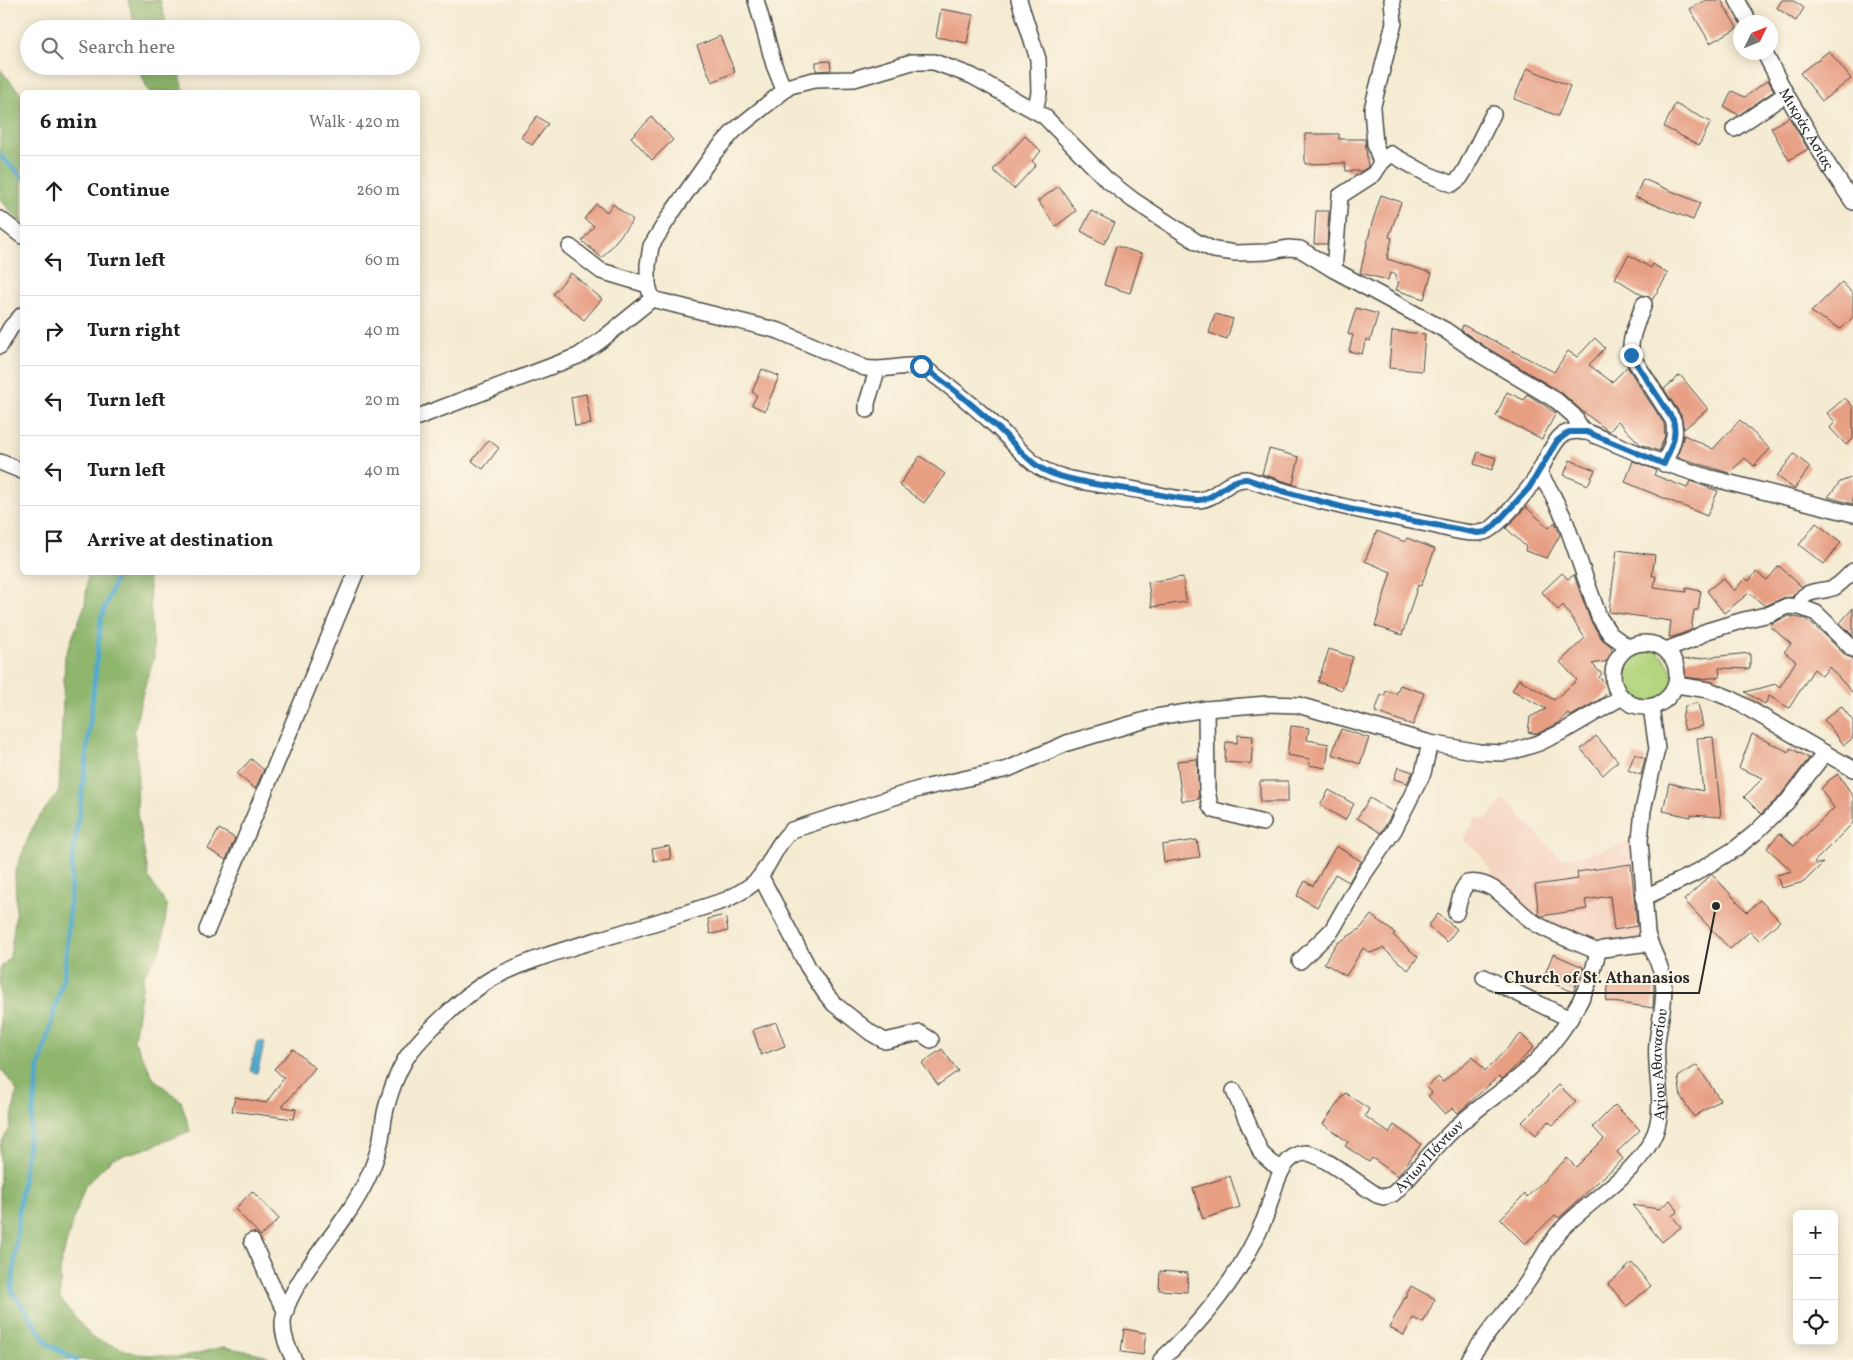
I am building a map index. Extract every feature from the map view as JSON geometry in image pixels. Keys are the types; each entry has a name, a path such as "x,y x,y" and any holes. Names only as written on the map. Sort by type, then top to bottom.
{"street":[{"path":"756,0 774,65 784,90"},
{"path":"1019,0 1040,66 1039,93 1035,110"},
{"path":"1380,163 1375,144 1372,109 1394,23 1392,0"},
{"path":"1738,0 1746,15"},
{"path":"420,416 578,356 600,342 650,292 648,265 651,246 676,206 714,153 735,130 784,90 790,86 808,81 854,79 897,65 927,60 958,70 1035,110 1050,122 1106,180 1132,200 1197,242 1214,250 1236,254 1267,252 1288,248 1298,249 1446,330 1481,356 1557,401 1574,416 1583,432"},
{"name":"Μικράς Ασίας","path":"1768,60 1832,172 1853,202"},
{"path":"1734,129 1786,94"},
{"path":"1334,270 1340,196 1374,174 1380,163 1391,154 1427,174 1452,184 1460,178 1465,170 1493,114"},
{"path":"0,219 20,234"},
{"path":"570,247 601,270 650,292 778,330 865,368 877,371 908,365 921,366 990,421 1039,467 1077,480 1199,500 1207,498 1232,482 1247,479 1344,508 1482,533 1489,531 1501,520 1526,492 1561,436 1569,432 1583,432 1664,464 1707,477 1853,514"},
{"path":"1644,304 1633,334 1630,350 1631,355 1673,420 1676,429 1674,441 1664,464"},
{"path":"0,346 11,327 20,317"},
{"path":"867,410 867,403 877,371"},
{"path":"0,462 20,471"},
{"path":"1538,473 1551,492 1565,520 1599,617 1610,634 1628,647"},
{"path":"1800,607 1801,599 1810,592 1834,587 1853,571"},
{"path":"207,930 355,575"},
{"path":"1666,650 1692,640 1708,631 1770,614 1787,606 1800,607 1816,613 1853,649"},
{"path":"1648,642 1666,650 1672,656 1677,668 1676,685 1668,697 1651,707 1635,705 1622,697 1614,685 1613,671 1618,657 1628,647 1648,642"},
{"path":"1676,685 1709,690 1732,699 1853,769"},
{"path":"294,1360 284,1334 283,1322 286,1311 292,1296 311,1265 347,1215 367,1183 380,1144 386,1106 405,1059 422,1038 471,994 492,978 576,946 726,900 761,877 774,852 792,830 919,789 1008,769 1067,743 1156,717 1206,709 1268,704 1298,705 1430,743 1485,752 1514,751 1539,743 1564,731 1622,697"},
{"name":"Αγίου Αθανασίου","path":"1469,1360 1486,1334 1521,1291 1558,1233 1627,1171 1646,1149 1657,1125 1659,1104 1656,1059 1664,994 1662,973 1649,943 1643,898 1640,840 1643,810 1657,749 1651,707"},
{"path":"1206,709 1207,790 1210,806 1214,810 1263,824"},
{"path":"1300,961 1332,930 1364,874 1394,830 1421,778 1430,743"},
{"path":"1643,898 1692,875 1735,849 1755,834 1787,802 1825,753"},
{"path":"761,877 808,967 834,1004 871,1033 885,1041 920,1033 931,1040"},
{"path":"1456,913 1462,891 1467,883 1475,882 1494,889 1535,923 1598,952 1603,949 1649,943"},
{"name":"Αγίων Πάντων","path":"1282,1169 1288,1160 1296,1156 1306,1153 1314,1155 1328,1162 1368,1190 1377,1195 1388,1197 1398,1189 1454,1129 1525,1072 1554,1040 1570,1019 1583,996 1598,952"},
{"path":"1484,977 1570,1019"},
{"path":"1162,1360 1188,1334 1232,1279 1264,1220 1282,1169 1261,1153 1234,1092"},
{"path":"252,1241 274,1287 277,1298 286,1311"}],"shaded area":[{"path":"1504,799 1561,858 1586,855 1642,838 1649,936 1592,945 1545,927 1503,889 1480,854 1463,840 1477,817 1485,820"}],"green space":[{"path":"128,0 160,0 166,20 134,20"},
{"path":"0,69 20,93 20,222 0,199"},
{"path":"141,75 180,75 185,90 148,90"},
{"path":"88,575 148,575 154,657 142,696 134,732 138,768 137,813 149,878 167,906 162,946 144,975 134,1040 154,1079 181,1101 190,1131 145,1149 113,1158 85,1186 72,1223 60,1267 60,1299 92,1338 137,1354 182,1357 223,1347 257,1353 275,1360 0,1360 0,1145 10,1128 17,1091 0,1067 0,969 10,957 16,912 15,872 34,824 59,791 65,656 85,605"},
{"path":"1655,649 1671,670 1672,686 1662,699 1646,703 1632,697 1627,689 1625,672 1627,655"}],"water":[{"path":"257,1041 265,1042 257,1073 250,1071"}],"building":[{"path":"1706,0 1721,0 1733,21 1733,30 1710,43 1690,9"},
{"path":"1782,0 1792,0 1804,8 1796,21 1777,8"},
{"path":"941,9 973,15 967,43 936,37"},
{"path":"720,36 735,72 712,82 697,46"},
{"path":"1829,51 1851,79 1822,101 1800,73"},
{"path":"830,61 831,70 816,71 816,62"},
{"path":"1527,68 1570,86 1558,116 1514,99"},
{"path":"1768,80 1774,91 1739,115 1724,107 1732,91 1745,97"},
{"path":"1675,104 1711,122 1699,145 1664,127"},
{"path":"537,116 548,124 532,145 521,137"},
{"path":"652,117 673,140 652,160 631,137"},
{"path":"1789,117 1808,149 1789,160 1771,128"},
{"path":"1305,134 1339,134 1339,139 1365,139 1368,167 1362,171 1346,171 1345,163 1305,164"},
{"path":"1025,136 1041,151 1032,161 1036,165 1014,189 993,170"},
{"path":"1643,179 1700,203 1693,220 1635,197"},
{"path":"1059,186 1076,211 1056,226 1038,201"},
{"path":"1381,195 1401,202 1389,237 1392,238 1387,259 1432,273 1424,299 1396,290 1399,282 1396,281 1396,274 1390,273 1388,280 1360,273"},
{"path":"596,204 607,212 613,204 633,220 602,258 582,241 594,226 584,219"},
{"path":"1091,211 1115,223 1104,244 1081,231"},
{"path":"1316,211 1329,211 1327,244 1314,244"},
{"path":"1116,246 1142,254 1130,293 1104,285"},
{"path":"1629,255 1651,268 1653,264 1668,274 1652,300 1615,278"},
{"path":"571,273 602,299 584,320 553,294"},
{"path":"1842,282 1853,294 1853,317 1841,329 1811,312"},
{"path":"1356,308 1378,314 1370,341 1366,339 1362,354 1349,351 1353,335 1348,334"},
{"path":"1215,314 1233,319 1227,339 1209,333"},
{"path":"1463,325 1554,372 1568,351 1577,357 1595,338 1605,348 1589,365 1612,382 1628,368 1664,424 1665,435 1659,451 1640,444 1618,421 1610,431 1607,430 1562,393 1461,330"},
{"path":"1392,331 1425,334 1422,371 1389,368"},
{"path":"762,369 779,376 765,411 752,405 757,395 752,392"},
{"path":"1680,375 1708,409 1684,429 1681,415 1664,389"},
{"path":"1507,392 1524,400 1527,394 1556,413 1542,439 1496,416"},
{"path":"586,394 591,424 575,426 571,397"},
{"path":"1845,398 1853,407 1853,439 1846,445 1830,428 1835,422 1827,413"},
{"path":"1740,420 1770,449 1754,466 1745,458 1729,473 1677,457 1684,435 1713,449"},
{"path":"489,440 499,448 483,469 472,461"},
{"path":"1269,449 1299,457 1293,484 1262,474"},
{"path":"1478,452 1496,458 1492,470 1474,464"},
{"path":"1794,454 1810,467 1794,489 1777,476"},
{"path":"920,456 945,474 924,503 899,485"},
{"path":"1570,460 1595,470 1588,485 1564,475"},
{"path":"1633,461 1656,470 1654,475 1687,488 1690,481 1718,491 1707,516 1625,482"},
{"path":"1853,477 1853,504 1828,497 1840,482"},
{"path":"1526,507 1549,528 1555,522 1556,524 1560,535 1547,558 1525,551 1526,547 1506,528"},
{"path":"1816,523 1841,542 1824,564 1799,545"},
{"path":"1377,531 1405,542 1407,538 1435,549 1421,586 1418,585 1402,635 1375,626 1391,572 1365,561"},
{"path":"1617,550 1655,555 1652,576 1656,576 1654,588 1686,592 1686,588 1701,591 1698,610 1694,610 1691,630 1669,637 1671,621 1609,612"},
{"path":"1779,566 1802,587 1792,597 1783,598 1765,606 1749,593 1724,613 1707,591 1723,578 1734,591 1745,578 1749,581 1756,572 1767,580"},
{"path":"1562,573 1568,579 1574,575 1591,622 1602,639 1611,646 1614,660 1592,664 1602,674 1599,677 1611,689 1602,698 1571,716 1568,713 1559,723 1537,734 1528,732 1530,717 1546,709 1512,690 1519,679 1554,700 1577,680 1560,662 1585,638 1563,605 1558,610 1542,592"},
{"path":"1183,577 1186,602 1152,607 1148,582"},
{"path":"1853,608 1853,636 1840,623"},
{"path":"1789,616 1805,619 1824,634 1846,656 1853,658 1853,693 1829,667 1822,676 1814,669 1789,708 1769,696 1765,704 1745,692 1776,684 1780,687 1796,661 1784,652 1791,644 1770,626 1772,623"},
{"path":"1329,649 1353,657 1342,690 1318,682"},
{"path":"1750,653 1750,669 1719,668 1720,677 1700,679 1684,677 1682,660"},
{"path":"1400,685 1424,693 1413,725 1375,712 1381,695 1384,696 1386,691 1396,694"},
{"path":"1698,703 1703,726 1685,730 1682,719 1685,706"},
{"path":"1841,706 1853,721 1853,738 1844,745 1824,720"},
{"path":"1291,726 1309,728 1307,740 1329,744 1326,768 1309,765 1310,759 1287,755"},
{"path":"1341,729 1369,738 1360,764 1332,754"},
{"path":"1752,734 1789,752 1790,748 1809,758 1780,796 1761,814 1744,797 1763,778 1739,768"},
{"path":"1238,735 1253,736 1251,764 1225,762 1226,742 1237,743"},
{"path":"1596,736 1618,761 1603,775 1581,749"},
{"path":"1713,737 1721,817 1691,815 1691,817 1663,811 1669,783 1703,791 1697,738"},
{"path":"1635,754 1645,758 1641,775 1628,770"},
{"path":"251,759 264,770 255,789 237,774"},
{"path":"1197,759 1199,799 1182,801 1177,761"},
{"path":"1398,767 1413,772 1407,783 1394,779"},
{"path":"1838,774 1853,796 1853,823 1814,862 1816,864 1823,863 1804,882 1781,888 1777,875 1792,871 1767,848 1780,833 1794,846 1834,808 1821,789"},
{"path":"1260,781 1288,781 1288,802 1260,802"},
{"path":"1329,790 1354,804 1345,820 1320,805"},
{"path":"1370,798 1393,812 1381,833 1357,818"},
{"path":"219,829 235,838 226,860 208,849"},
{"path":"1197,840 1200,857 1164,862 1162,845"},
{"path":"669,846 671,859 654,861 652,849"},
{"path":"1336,846 1361,861 1349,882 1335,874 1317,907 1297,896 1305,881 1313,886"},
{"path":"1631,864 1637,926 1614,930 1610,896 1585,900 1587,909 1539,915 1535,885 1578,879 1577,872"},
{"path":"1712,874 1747,912 1760,900 1780,921 1759,940 1750,931 1730,949 1684,900"},
{"path":"1438,914 1457,929 1447,942 1428,926"},
{"path":"725,915 728,931 710,934 708,919"},
{"path":"1371,915 1395,933 1393,935 1418,957 1408,970 1383,948 1370,953 1363,948 1346,976 1324,963 1336,944 1360,929"},
{"path":"1553,954 1583,967 1573,992 1543,979"},
{"path":"1610,975 1654,981 1653,1008 1606,1001"},
{"path":"776,1022 785,1046 761,1055 753,1030"},
{"path":"1521,1034 1534,1047 1505,1077 1502,1079 1499,1076 1458,1113 1453,1108 1445,1114 1428,1096 1432,1093 1427,1087 1438,1077 1443,1082 1473,1056 1485,1071"},
{"path":"293,1049 315,1068 282,1107 296,1109 294,1119 232,1111 235,1097 266,1103 284,1078 274,1069"},
{"path":"942,1049 958,1071 938,1085 922,1063"},
{"path":"1697,1065 1720,1100 1694,1117 1681,1097 1678,1077"},
{"path":"1559,1085 1576,1102 1553,1125 1548,1121 1536,1135 1522,1122"},
{"path":"1345,1093 1369,1109 1365,1116 1389,1133 1394,1125 1421,1144 1398,1176 1372,1158 1369,1162 1345,1146 1348,1142 1323,1124"},
{"path":"1615,1105 1640,1130 1617,1152 1623,1159 1559,1218 1555,1215 1525,1244 1500,1219 1525,1194 1527,1197 1567,1158 1576,1167 1604,1139 1593,1127"},
{"path":"1230,1176 1240,1207 1203,1219 1193,1188"},
{"path":"252,1191 279,1219 261,1236 235,1209"},
{"path":"1670,1200 1678,1211 1672,1216 1681,1227 1662,1242 1632,1205 1659,1209"},
{"path":"1632,1263 1651,1286 1627,1306 1608,1284"},
{"path":"1160,1271 1188,1273 1187,1292 1159,1290"},
{"path":"1411,1286 1435,1299 1423,1323 1413,1318 1404,1335 1389,1328"},
{"path":"1124,1329 1146,1333 1143,1355 1121,1352"}],"waterway":[{"path":"0,155 20,175"},
{"path":"76,1360 48,1344 12,1291 20,1201 39,1068 65,971 73,855 85,771 101,618 117,575"}],"place":[{"name":"Church of St. Athanasios","path":"1716,906"}],"route":[{"path":"921,366 990,421 1039,467 1055,474 1077,480 1199,500 1214,495 1232,482 1247,479 1282,491 1349,509 1478,533 1486,532 1501,520 1536,478 1554,445 1561,436 1569,432 1587,432 1664,464 1674,441 1676,429 1673,420 1631,355"}]}
